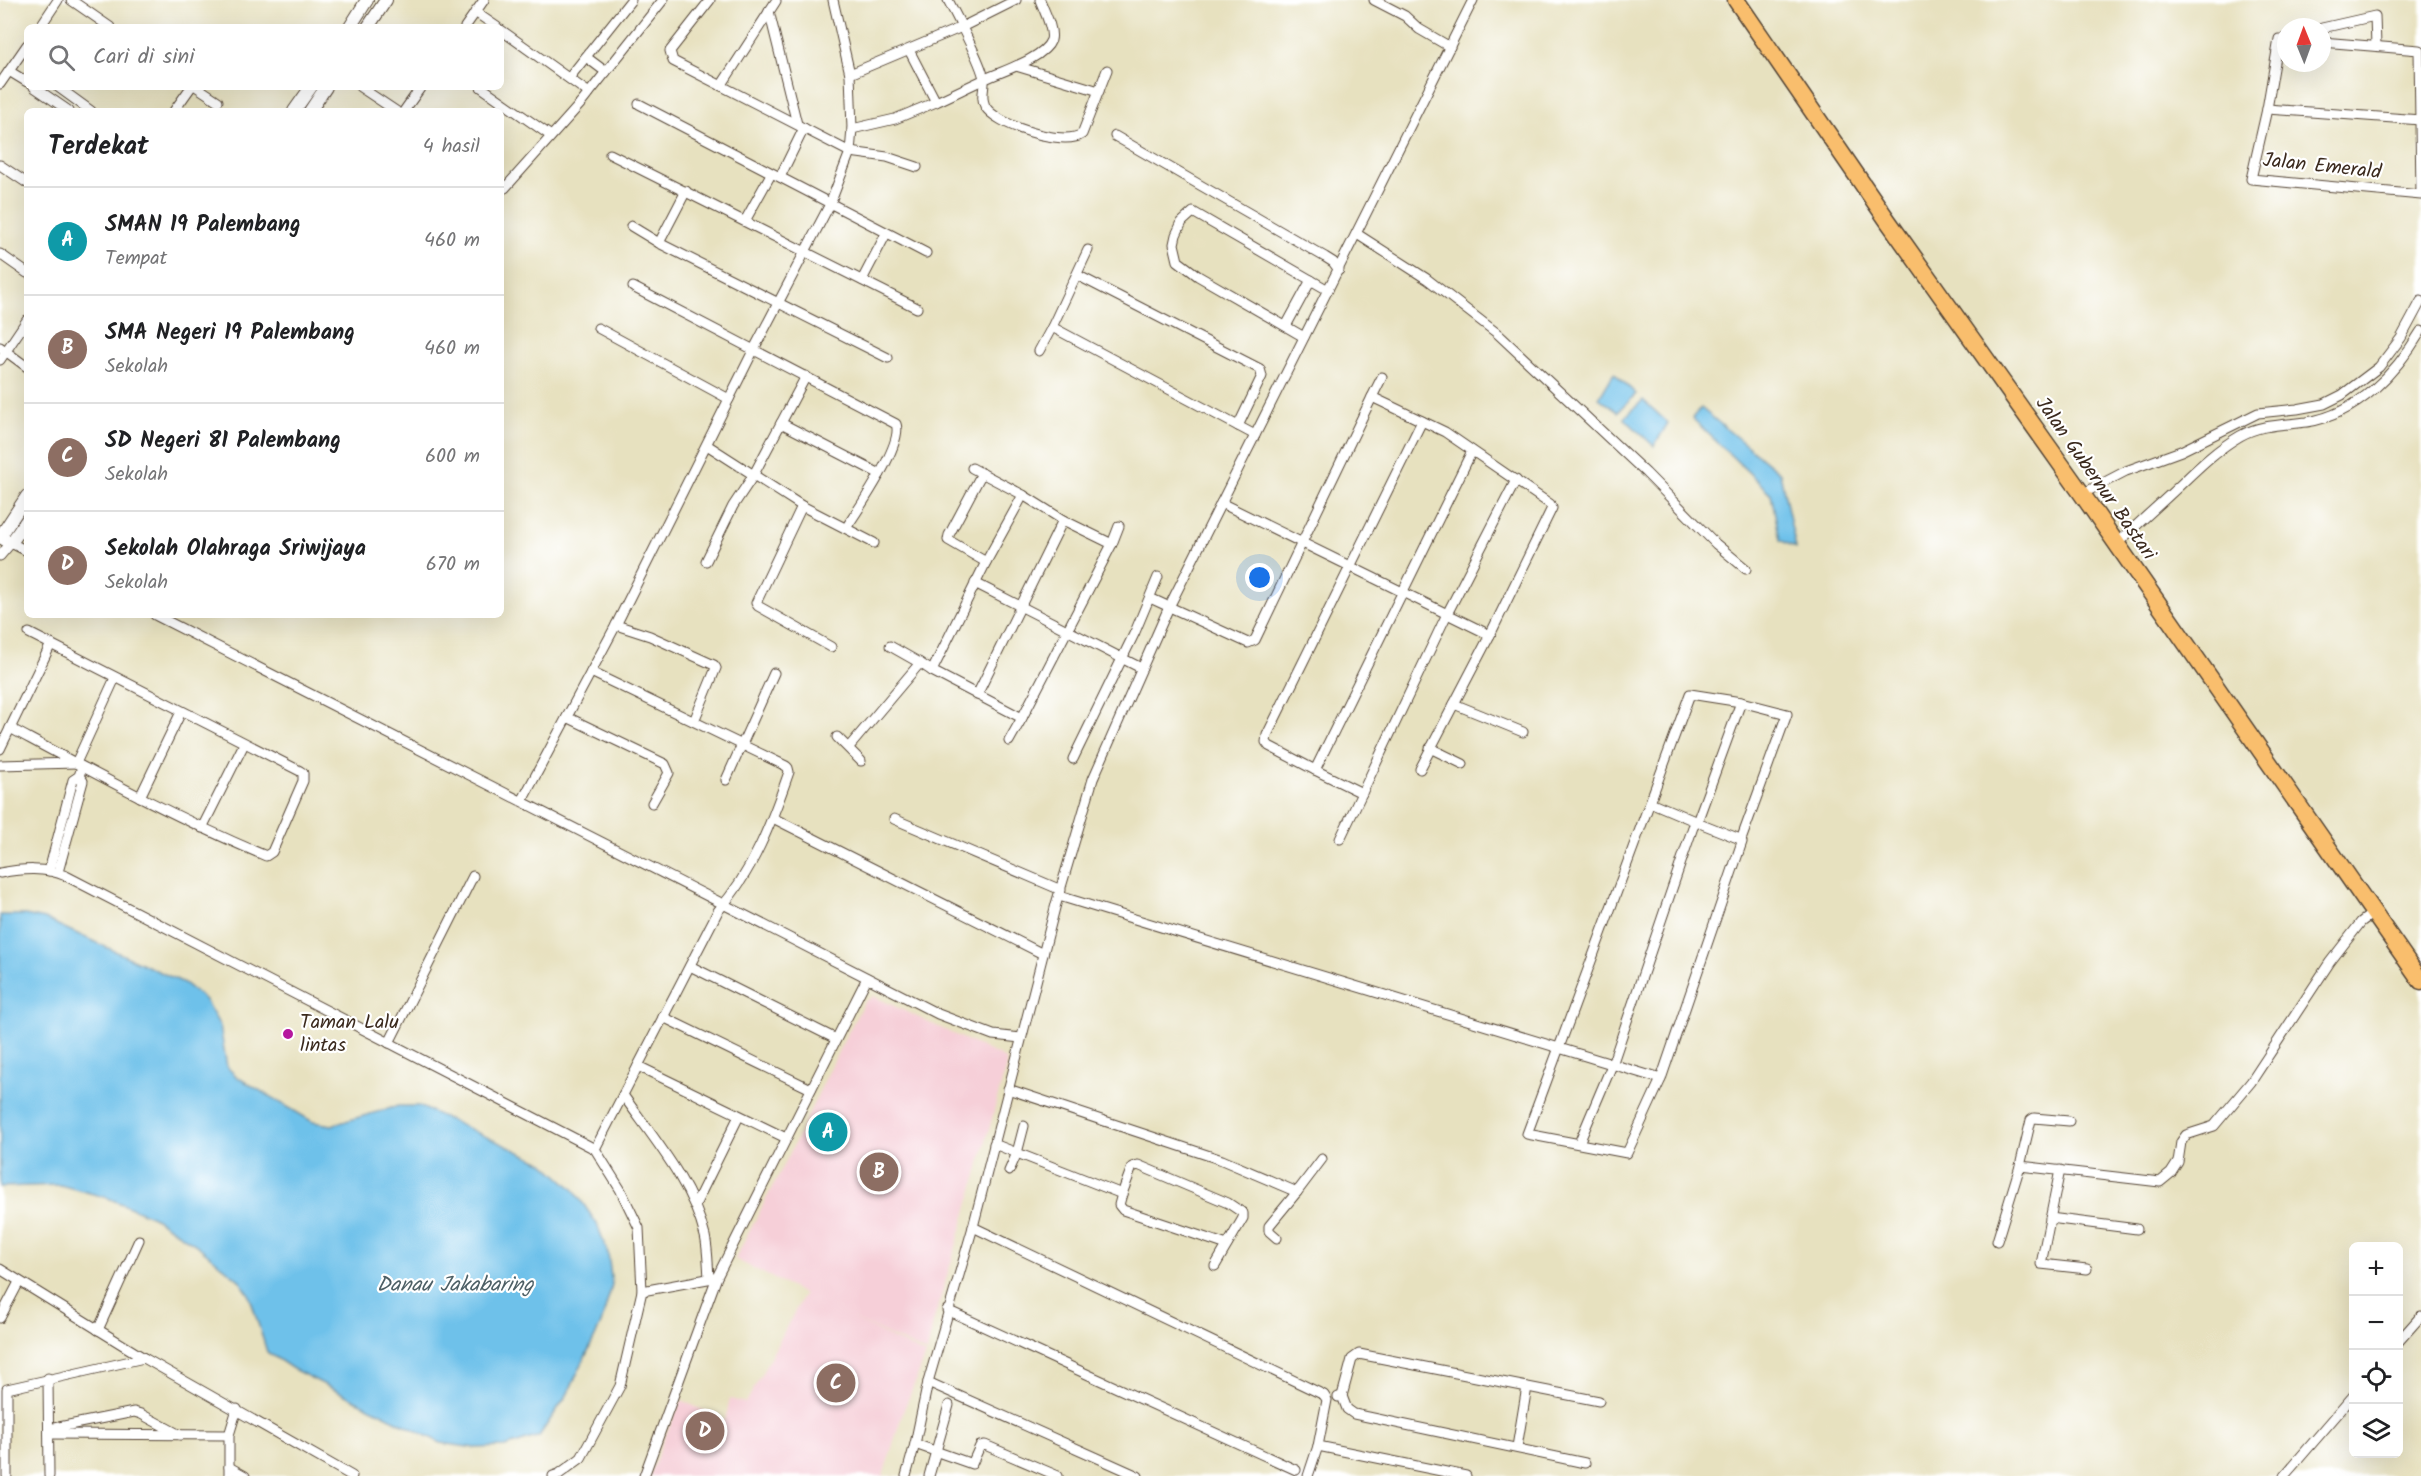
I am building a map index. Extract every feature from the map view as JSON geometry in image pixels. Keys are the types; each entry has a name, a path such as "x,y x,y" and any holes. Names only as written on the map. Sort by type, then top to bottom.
{"highway":[{"name":"Jalan Gubernur Bastari","path":"1736,0 2421,981"}],"street":[{"path":"42,24 58,0"},
{"path":"71,0 106,24"},
{"path":"352,24 367,0"},
{"path":"370,24 386,0"},
{"path":"467,24 484,0"},
{"path":"569,78 631,0"},
{"path":"504,187 589,93 663,0"},
{"path":"710,0 670,51 673,61 850,152 887,158 917,167"},
{"path":"721,86 775,0"},
{"path":"522,801 616,625 754,349 830,204 850,152 852,129 850,74 833,0"},
{"path":"948,0 984,79 982,93 985,106 1002,122 1046,137 1074,139 1082,134 1107,70"},
{"path":"850,74 962,27 1016,0"},
{"path":"852,129 895,119 1016,66 1044,50 1051,41 1051,32 1040,0"},
{"path":"1374,0 1405,16 1419,29 1450,47"},
{"path":"906,1476 947,1310 974,1227 1043,954 1093,779 1169,607 1473,0"},
{"path":"745,221 776,175 801,126 769,11"},
{"path":"475,12 492,24"},
{"path":"2331,26 2375,16 2376,46"},
{"path":"504,32 589,93"},
{"name":"Jalan Emerald","path":"2277,67 2251,179 2421,195 2419,50 2331,43"},
{"path":"0,84 24,50"},
{"path":"909,50 936,102"},
{"path":"586,57 606,72"},
{"path":"18,59 24,63"},
{"path":"1016,66 1099,91"},
{"path":"9,71 24,80"},
{"path":"41,90 65,108"},
{"path":"62,90 87,108"},
{"path":"176,108 189,90"},
{"path":"202,90 218,101"},
{"path":"296,108 309,90"},
{"path":"312,108 324,90"},
{"path":"364,90 392,108"},
{"path":"406,108 419,90"},
{"path":"485,90 551,136"},
{"path":"639,104 926,253"},
{"path":"2267,109 2420,120"},
{"path":"1115,136 1325,257 1339,270"},
{"path":"610,154 917,308"},
{"path":"0,165 24,181"},
{"path":"659,243 686,191"},
{"path":"1304,337 1198,276 1178,261 1174,244 1182,222 1193,212 1328,290"},
{"path":"631,226 659,243 888,358"},
{"path":"862,280 886,234"},
{"path":"1357,234 1427,279 1497,334 1646,472 1716,544 1746,569"},
{"path":"1039,351 1088,250"},
{"path":"0,254 24,271"},
{"path":"1077,274 1260,369 1262,376 1238,426"},
{"path":"1286,326 1311,280"},
{"path":"633,287 896,424 898,432 880,474 846,528"},
{"path":"2082,494 2126,471 2181,451 2258,413 2324,404 2342,395 2379,367 2401,338 2421,301"},
{"path":"24,324 2,353 24,365"},
{"path":"1052,327 1255,435"},
{"path":"598,328 729,399"},
{"path":"2116,544 2215,452 2242,435 2260,427 2310,421 2333,415 2370,393 2406,356 2421,331"},
{"path":"706,561 733,506 753,476 806,376"},
{"path":"1150,598 1252,643 1382,377"},
{"path":"1372,397 1445,432 1550,504 1552,508 1490,635 1420,769"},
{"path":"1362,793 1269,746 1266,742 1267,735 1422,421"},
{"path":"781,423 880,474"},
{"path":"706,445 802,506 874,543"},
{"path":"1315,770 1472,451"},
{"path":"972,468 1023,495 1063,520 1112,544"},
{"path":"982,474 948,535 948,540 986,562"},
{"path":"1340,839 1447,614 1516,480"},
{"path":"932,671 975,583 1023,495"},
{"path":"0,556 4,539 24,502"},
{"path":"1221,503 1490,635"},
{"path":"802,506 756,603 831,647"},
{"path":"976,695 1063,520"},
{"path":"4,539 24,522"},
{"path":"1009,741 1112,544 1119,526"},
{"path":"4,539 24,549"},
{"path":"1073,759 1120,658 1135,632 1158,577"},
{"path":"975,583 1141,668"},
{"path":"161,618 460,768 938,1014 993,1035 1021,1038"},
{"path":"616,625 650,636 714,664 716,668 694,721"},
{"path":"1135,632 1153,641"},
{"path":"10,728 79,769 266,856 272,852 303,781 303,773 29,633"},
{"path":"0,749 51,644"},
{"path":"890,646 976,695 1022,718"},
{"path":"849,747 920,663"},
{"path":"591,672 788,768 772,818 738,887 718,911 595,1149"},
{"path":"726,780 774,673"},
{"path":"53,872 74,780 115,678"},
{"path":"1690,694 1741,702 1787,714 1661,1079 1627,1153 1527,1134 1650,802 1690,694"},
{"path":"1579,1143 1612,1065 1693,827 1697,822 1741,702"},
{"path":"1454,704 1523,732"},
{"path":"140,797 182,712"},
{"path":"567,717 665,764 669,773 652,802"},
{"path":"837,737 861,761"},
{"path":"202,828 244,744"},
{"path":"1430,748 1463,764"},
{"path":"0,765 79,769"},
{"path":"1650,802 1742,840"},
{"path":"772,818 1043,954"},
{"path":"894,819 1060,893 1661,1079"},
{"path":"0,873 28,869 53,872 103,893 595,1149 620,1189 639,1228 642,1291 620,1386 581,1458 553,1476"},
{"path":"389,1042 472,876"},
{"path":"2020,1166 2160,1182 2165,1179 2178,1162 2181,1142 2186,1135 2214,1126 2251,1082 2330,962 2361,922 2373,913"},
{"path":"690,966 836,1040"},
{"path":"644,1476 713,1278 867,978"},
{"path":"663,1017 811,1089"},
{"path":"638,1066 786,1138"},
{"path":"1008,1089 1221,1160 1297,1192"},
{"path":"623,1095 675,1168 695,1205 706,1238 713,1278"},
{"path":"695,1205 739,1116"},
{"path":"1998,1241 2031,1120 2034,1118 2069,1121"},
{"path":"1009,1171 1017,1153 1024,1126"},
{"path":"994,1144 1122,1194"},
{"path":"1277,1238 1269,1231 1269,1227 1322,1160"},
{"path":"1215,1266 1227,1245 1244,1215 1228,1203 1137,1165 1132,1167 1119,1205 1123,1210 1227,1245"},
{"path":"2060,1170 2041,1264 2087,1269"},
{"path":"2050,1218 2137,1229"},
{"path":"974,1227 1324,1395 1327,1400 1318,1446 1308,1476"},
{"path":"98,1330 139,1240"},
{"path":"0,1269 144,1358 352,1476"},
{"path":"642,1291 713,1278"},
{"path":"0,1318 19,1282"},
{"path":"947,1310 1296,1470"},
{"path":"2403,1336 2421,1316"},
{"path":"1585,1463 1354,1414 1347,1409 1342,1396 1352,1359 1359,1354 1599,1401"},
{"path":"7,1476 7,1389 144,1358"},
{"path":"48,1378 50,1476"},
{"path":"928,1382 1138,1476"},
{"path":"1517,1448 1527,1387"},
{"path":"1327,1400 1342,1396"},
{"path":"2284,1476 2349,1401"},
{"path":"929,1476 949,1406"},
{"path":"237,1409 229,1435 229,1471 245,1476"},
{"path":"49,1432 134,1412 181,1436"},
{"path":"49,1432 229,1435"},
{"path":"915,1444 972,1464"},
{"path":"970,1476 972,1464 980,1446 985,1445 1058,1476"},
{"path":"1318,1446 1466,1476"}],"shaded area":[{"path":"873,996 1006,1060 974,1186 933,1323 927,1353 851,1318 926,1355 903,1412 883,1476 650,1476 682,1400 725,1421 730,1399 746,1403 804,1294 735,1259 864,1002"}],"water":[{"path":"1614,373 1636,394 1618,412 1599,398"},
{"path":"1643,400 1668,423 1654,446 1624,418"},
{"path":"1701,408 1780,473 1796,548 1780,540 1771,494 1692,418"},
{"name":"Danau Jakabaring","path":"0,915 25,915 45,919 184,983 205,1000 220,1026 227,1067 237,1077 313,1122 332,1125 398,1106 419,1106 544,1163 574,1190 597,1224 608,1253 612,1285 601,1324 567,1395 539,1436 505,1447 475,1448 441,1443 293,1369 267,1352 249,1294 239,1280 198,1246 153,1217 108,1198 60,1185 0,1187"}],"place":[{"name":"Taman Lalu lintas","path":"288,1034"},
{"name":"SMAN 19 Palembang","path":"828,1132"},
{"name":"SMA Negeri 19 Palembang","path":"879,1172"},
{"name":"SD Negeri 81 Palembang","path":"836,1383"},
{"name":"Sekolah Olahraga Sriwijaya","path":"705,1431"}]}
